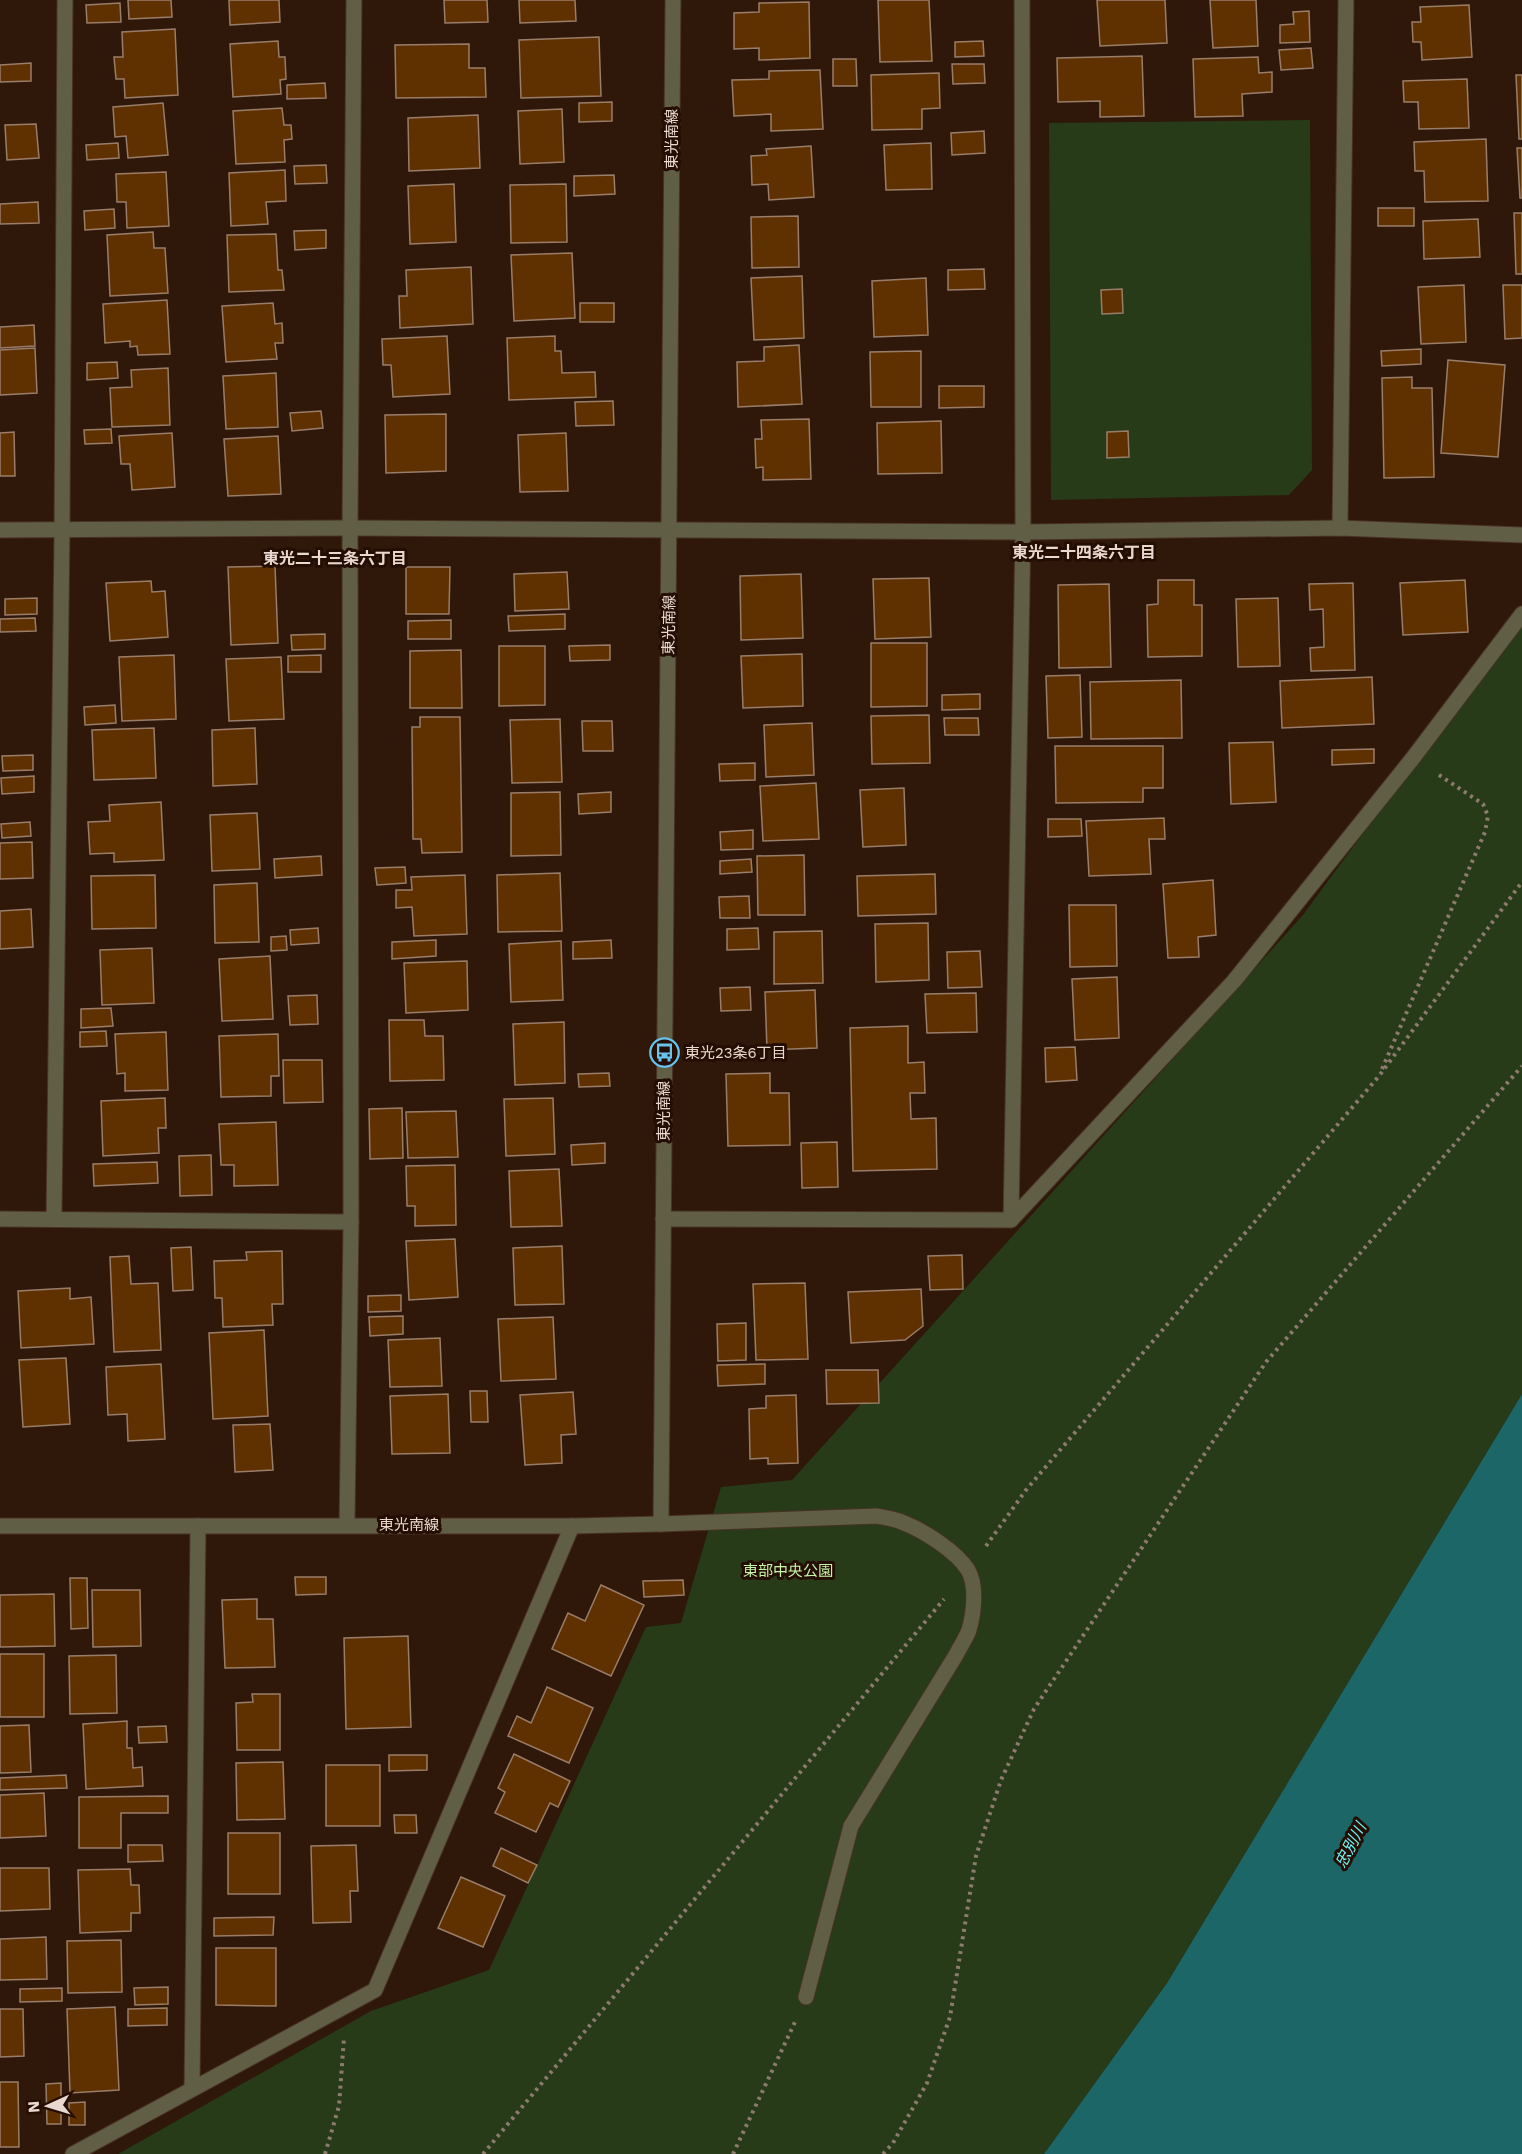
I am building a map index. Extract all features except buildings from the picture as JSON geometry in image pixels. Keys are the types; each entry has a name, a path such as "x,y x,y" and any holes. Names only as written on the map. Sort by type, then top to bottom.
{"street":[{"path":"54,1219 65,0"},
{"path":"347,1525 351,1222 350,528 354,0"},
{"name":"東光南線","path":"0,1526 661,1524 673,0"},
{"path":"1011,1220 1023,532 1023,0"},
{"path":"1340,528 1346,0"},
{"path":"0,530 350,528 1023,532 1340,528 1522,535"},
{"path":"663,1219 1011,1220 1234,981 1413,758 1522,614"},
{"path":"0,1219 351,1222"},
{"path":"661,1524 877,1516 903,1522 922,1532 940,1543 968,1570 973,1587 969,1630 851,1826 806,1997"},
{"path":"192,2088 198,1526"},
{"path":"73,2154 375,1990 572,1526"}],"path":[{"path":"1379,1076 1485,832 1488,816 1483,804 1413,758"},
{"path":"483,2154 968,1570 1026,1490 1379,1076 1522,882"},
{"path":"883,2154 893,2143 927,2083 950,2017 976,1856 1001,1780 1034,1709 1266,1362 1522,1066"},
{"path":"733,2154 806,1997"},
{"path":"325,2154 339,2106 345,2035"}],"green space":[{"path":"1310,120 1312,470 1289,495 1051,500 1049,123"},
{"name":"東部中央公園","path":"1522,617 1522,1394 1167,1983 1044,2154 118,2154 371,2011 489,1970 646,1627 681,1623 721,1487 792,1480 1303,915"}],"water":[{"name":"忠別川","path":"1522,1394 1522,2154 1044,2154 1167,1983"}],"place":[{"name":"東光23条6丁目","path":"664,1053"}],"district":[{"name":"東光二十四条六丁目","path":"1084,552"},
{"name":"東光二十三条六丁目","path":"335,558"}]}
